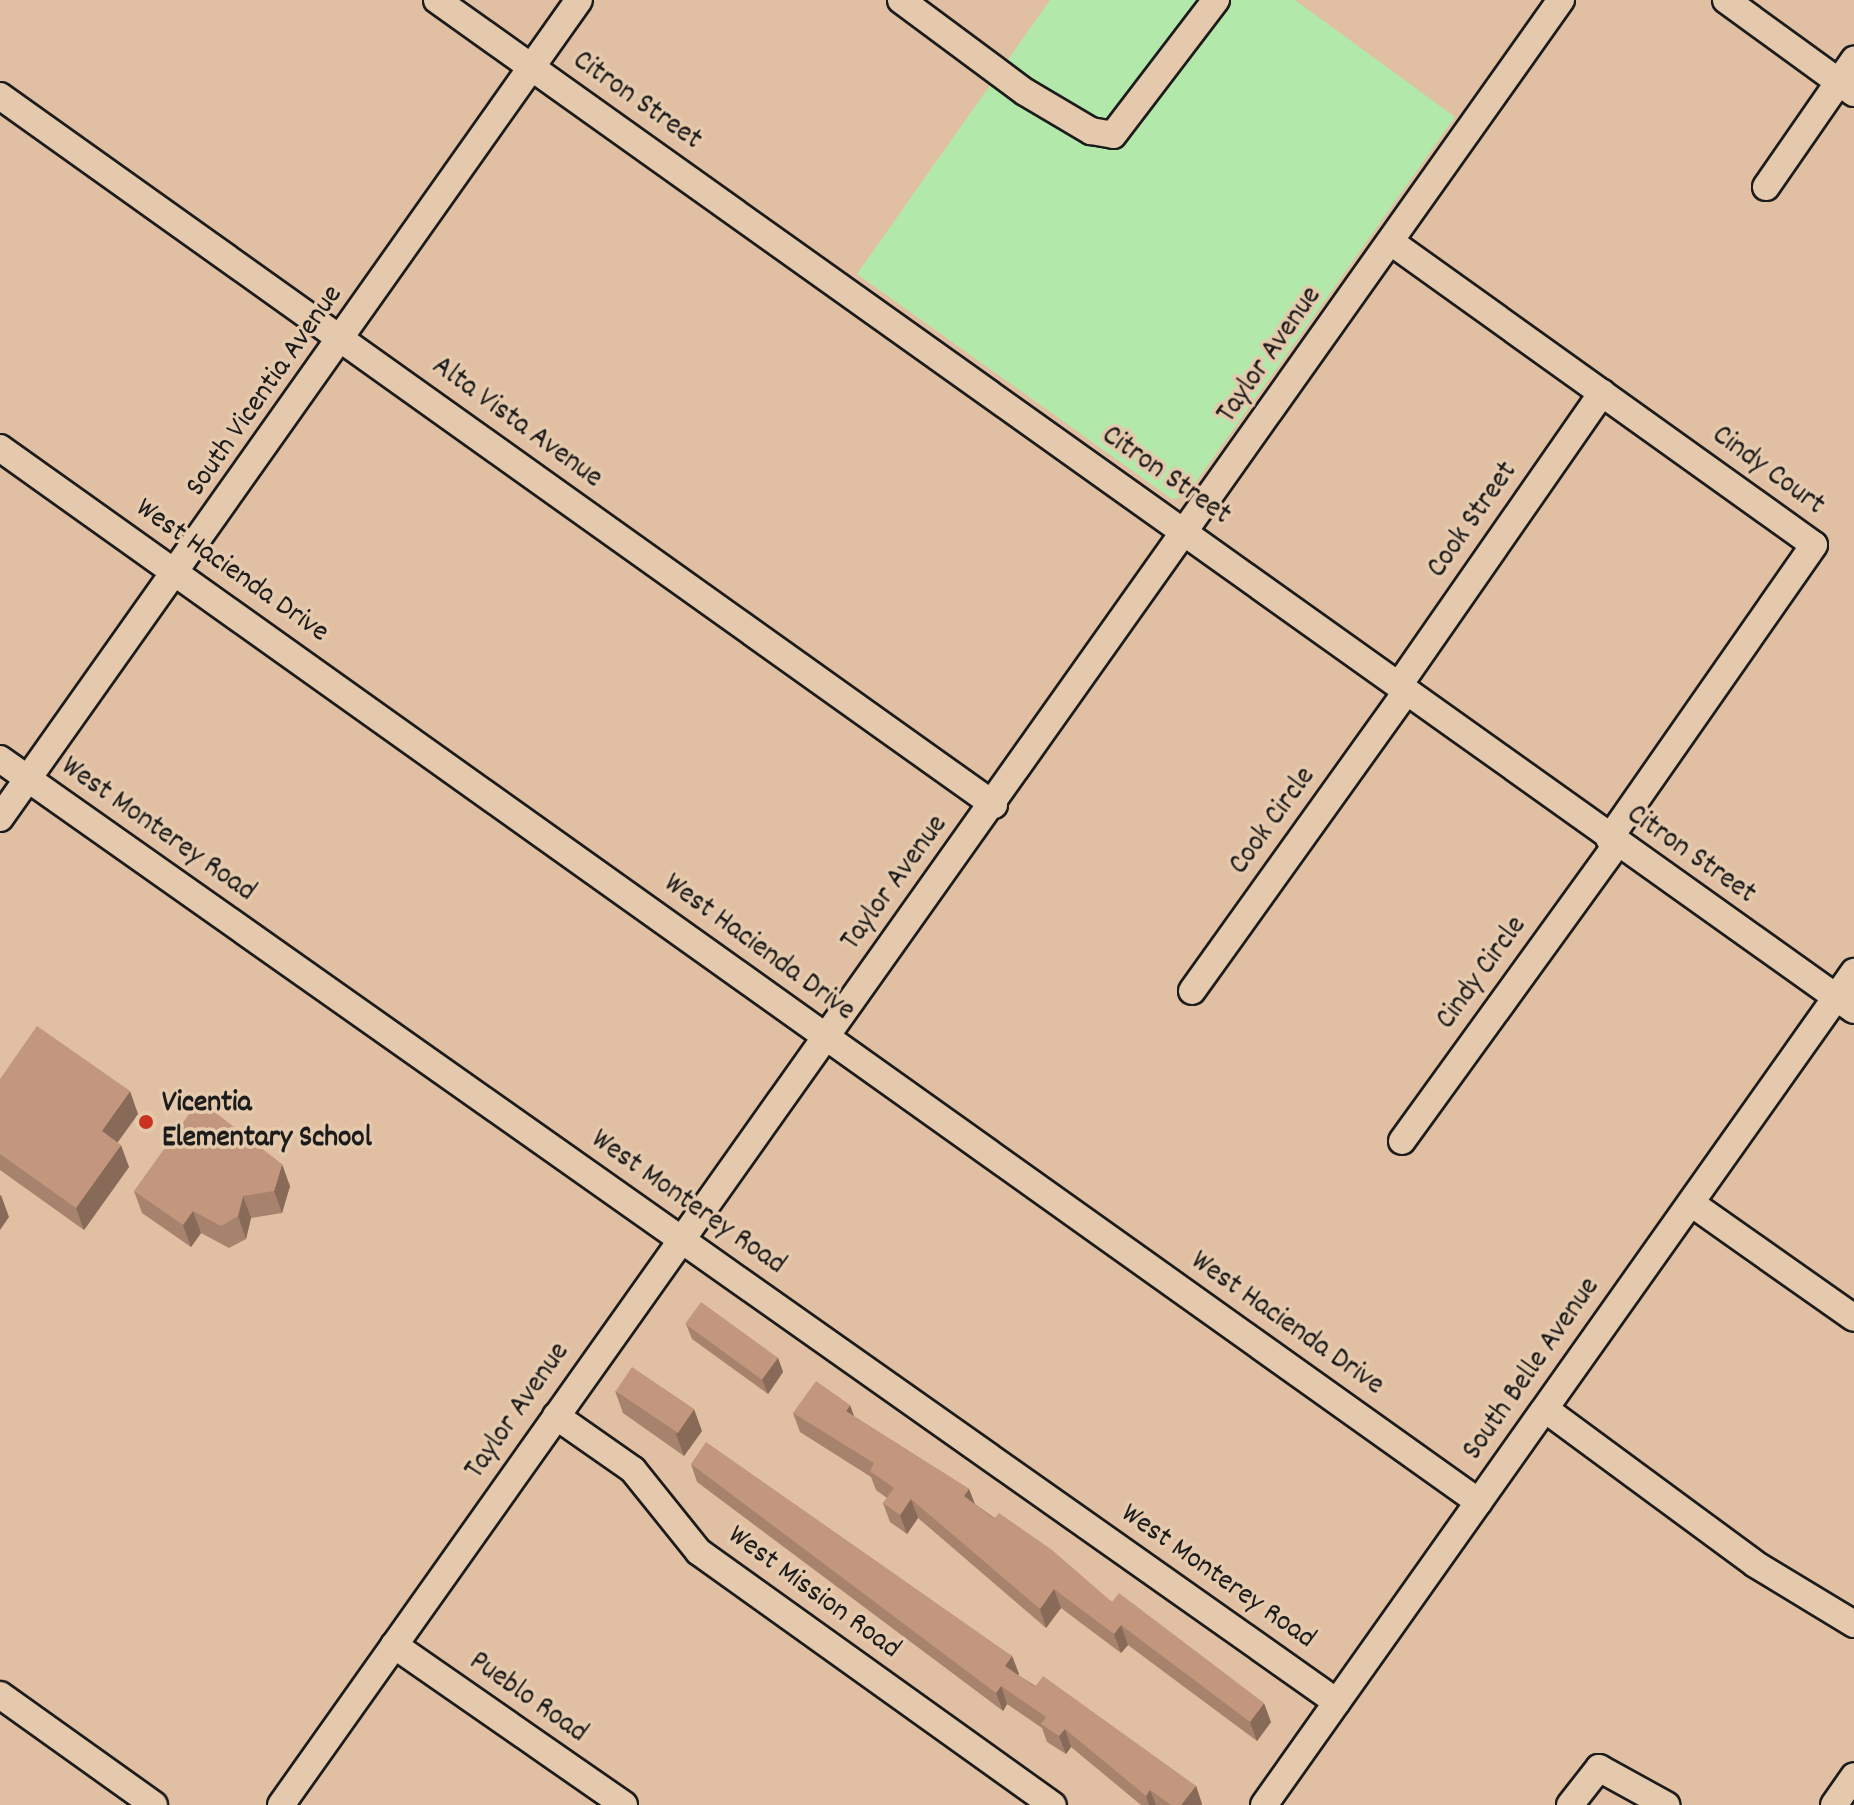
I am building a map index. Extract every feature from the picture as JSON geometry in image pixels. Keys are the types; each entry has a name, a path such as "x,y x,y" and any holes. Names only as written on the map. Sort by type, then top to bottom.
{"street":[{"name":"Citron Street","path":"437,0 1187,532 1613,842 1845,1004"},
{"name":"South Vicentia Avenue","path":"0,818 343,340 579,0"},
{"path":"901,0 1025,92 1091,131 1113,135 1216,0"},
{"name":"Taylor Avenue","path":"281,1805 824,1035 994,805 1561,0"},
{"path":"1726,0 1846,87"},
{"path":"1766,187 1846,87 1854,60"},
{"name":"Alta Vista Avenue","path":"0,96 994,805"},
{"name":"Cindy Court","path":"1391,242 1814,545 1613,842"},
{"name":"Cook Street","path":"1403,688 1602,393"},
{"name":"West Hacienda Drive","path":"0,448 1479,1502"},
{"name":"Cook Circle","path":"1192,991 1403,688"},
{"name":"West Monterey Road","path":"0,759 1337,1702"},
{"name":"Cindy Circle","path":"1402,1141 1613,842"},
{"name":"South Belle Avenue","path":"1264,1805 1691,1203 1845,1004 1854,972"},
{"path":"1691,1203 1854,1318"},
{"path":"1545,1409 1755,1564 1854,1624"},
{"name":"West Mission Road","path":"556,1416 633,1470 699,1552 1053,1805"},
{"name":"Pueblo Road","path":"394,1645 617,1803"},
{"path":"0,1695 154,1805"},
{"path":"1570,1805 1599,1768 1666,1805"},
{"path":"1834,1805 1854,1776"}],"green space":[{"path":"1050,0 1295,0 1455,117 1186,496 1172,499 857,274"}],"building":[{"path":"37,1026 130,1091 102,1131 121,1145 76,1208 0,1154 0,1079"},
{"path":"199,1100 282,1164 274,1191 243,1196 238,1216 221,1226 193,1211 183,1225 134,1191"},
{"path":"701,1302 778,1358 762,1380 685,1324"},
{"path":"632,1367 694,1409 678,1433 616,1391"},
{"path":"816,1381 850,1405 846,1411 969,1489 964,1496 994,1519 999,1513 1052,1550 1112,1602 1119,1593 1264,1703 1250,1722 1121,1625 1114,1634 1054,1589 1040,1609 911,1499 900,1515 883,1503 894,1488 870,1471 874,1463 793,1413"},
{"path":"706,1442 1012,1656 1005,1666 1035,1687 1043,1676 1196,1786 1181,1805 1171,1805 1150,1790 1146,1796 1065,1729 1059,1736 1041,1724 1046,1717 1001,1686 996,1693 691,1464"}],"place":[{"name":"Vicentia Elementary School","path":"146,1122"}]}
